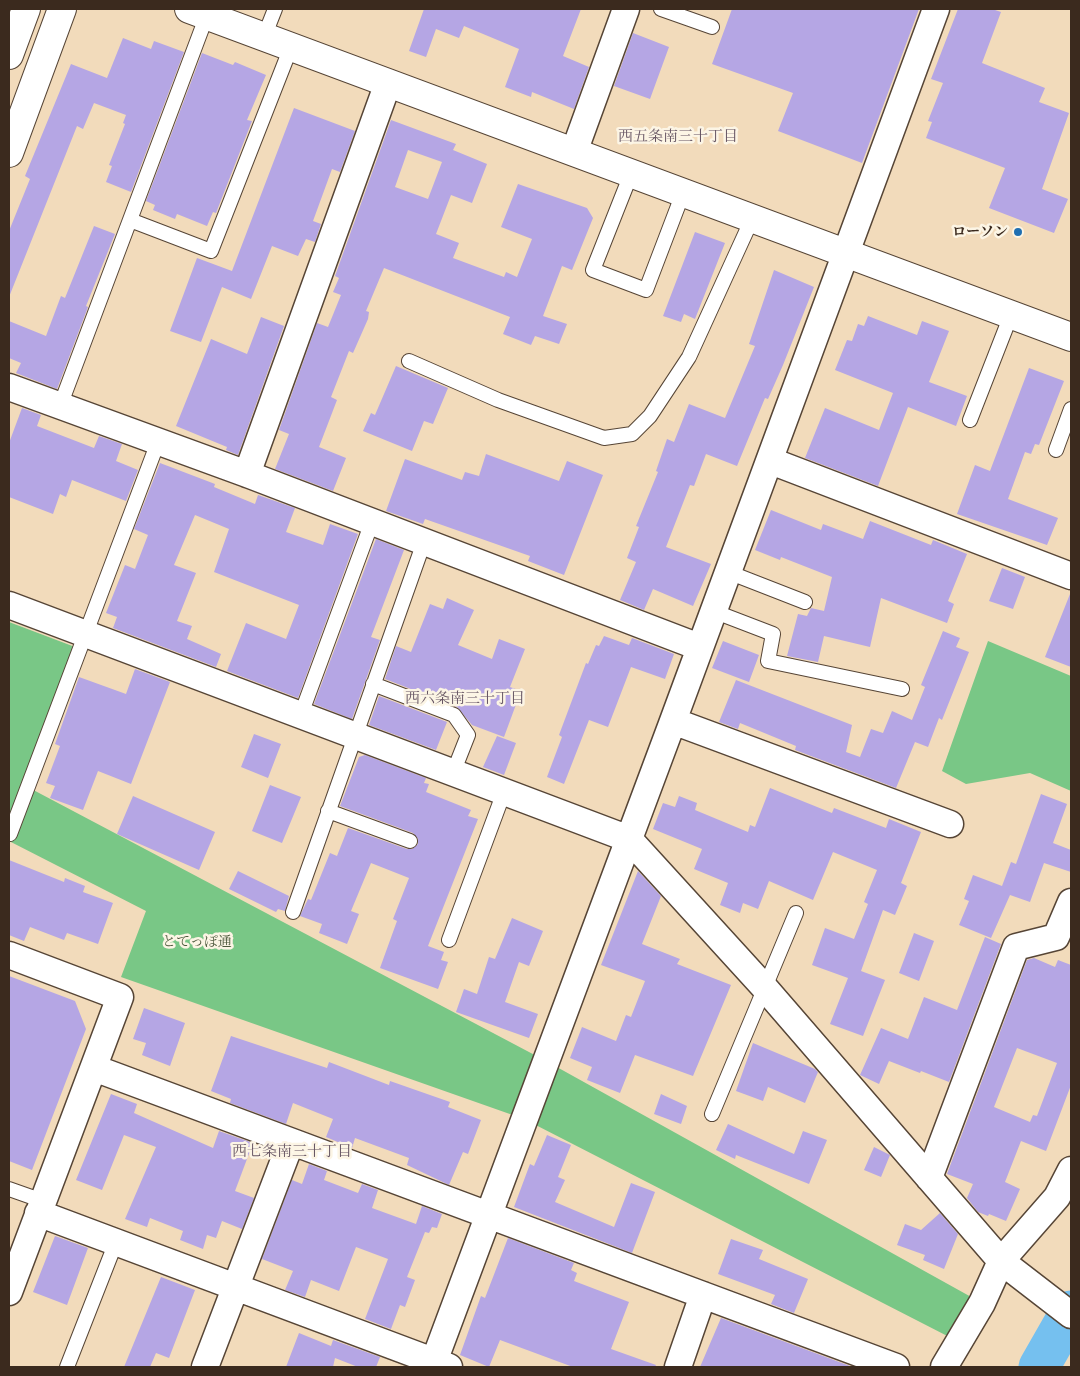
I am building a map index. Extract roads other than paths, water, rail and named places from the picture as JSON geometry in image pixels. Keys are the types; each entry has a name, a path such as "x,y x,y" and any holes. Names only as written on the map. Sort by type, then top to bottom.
{"street":[{"path":"9,56 26,9"},
{"path":"9,154 62,9"},
{"path":"574,152 626,9"},
{"path":"41,1207 116,1242 438,1365 488,1215 699,647 771,461 936,9"},
{"path":"198,12 846,255 1071,337"},
{"path":"246,474 388,83"},
{"path":"9,387 246,474 699,647"},
{"path":"771,461 1071,576"},
{"path":"9,606 87,634 300,717 629,839 764,987 1008,1267 1071,1315"},
{"path":"673,721 950,824"},
{"path":"929,1178 1016,947 1056,937 1071,902"},
{"path":"9,956 120,997 9,1292"},
{"path":"94,1068 896,1367"},
{"path":"205,1367 291,1142"},
{"path":"944,1367 982,1303 1057,1197 1071,1170"},
{"path":"678,1367 704,1295"}],"lane":[{"path":"264,37 275,9"},
{"path":"660,9 712,28"},
{"path":"60,406 130,220 198,12"},
{"path":"130,220 211,251 291,47"},
{"path":"631,174 593,270 646,290 682,193"},
{"path":"409,361 498,400 604,438 632,434 650,416 689,357 752,220"},
{"path":"970,420 1011,315"},
{"path":"1056,450 1071,409"},
{"path":"10,834 158,442"},
{"path":"300,717 372,522"},
{"path":"293,912 424,542"},
{"path":"728,572 805,602"},
{"path":"713,610 773,634 768,661 902,689"},
{"path":"373,684 454,715 468,735 453,773"},
{"path":"449,940 504,792"},
{"path":"328,811 410,841"},
{"path":"712,1114 796,913"},
{"path":"9,1189 41,1207"},
{"path":"67,1367 116,1242"}],"waterway":[{"path":"1039,1367 1071,1311"}],"place":[{"name":"ローソン","path":"1018,232"}],"district":[{"name":"西五条南三十丁目","path":"678,137"},
{"name":"西六条南三十丁目","path":"465,699"},
{"name":"西七条南三十丁目","path":"292,1152"}],"park label":[{"name":"とてっぽ通","path":"197,942"}]}
